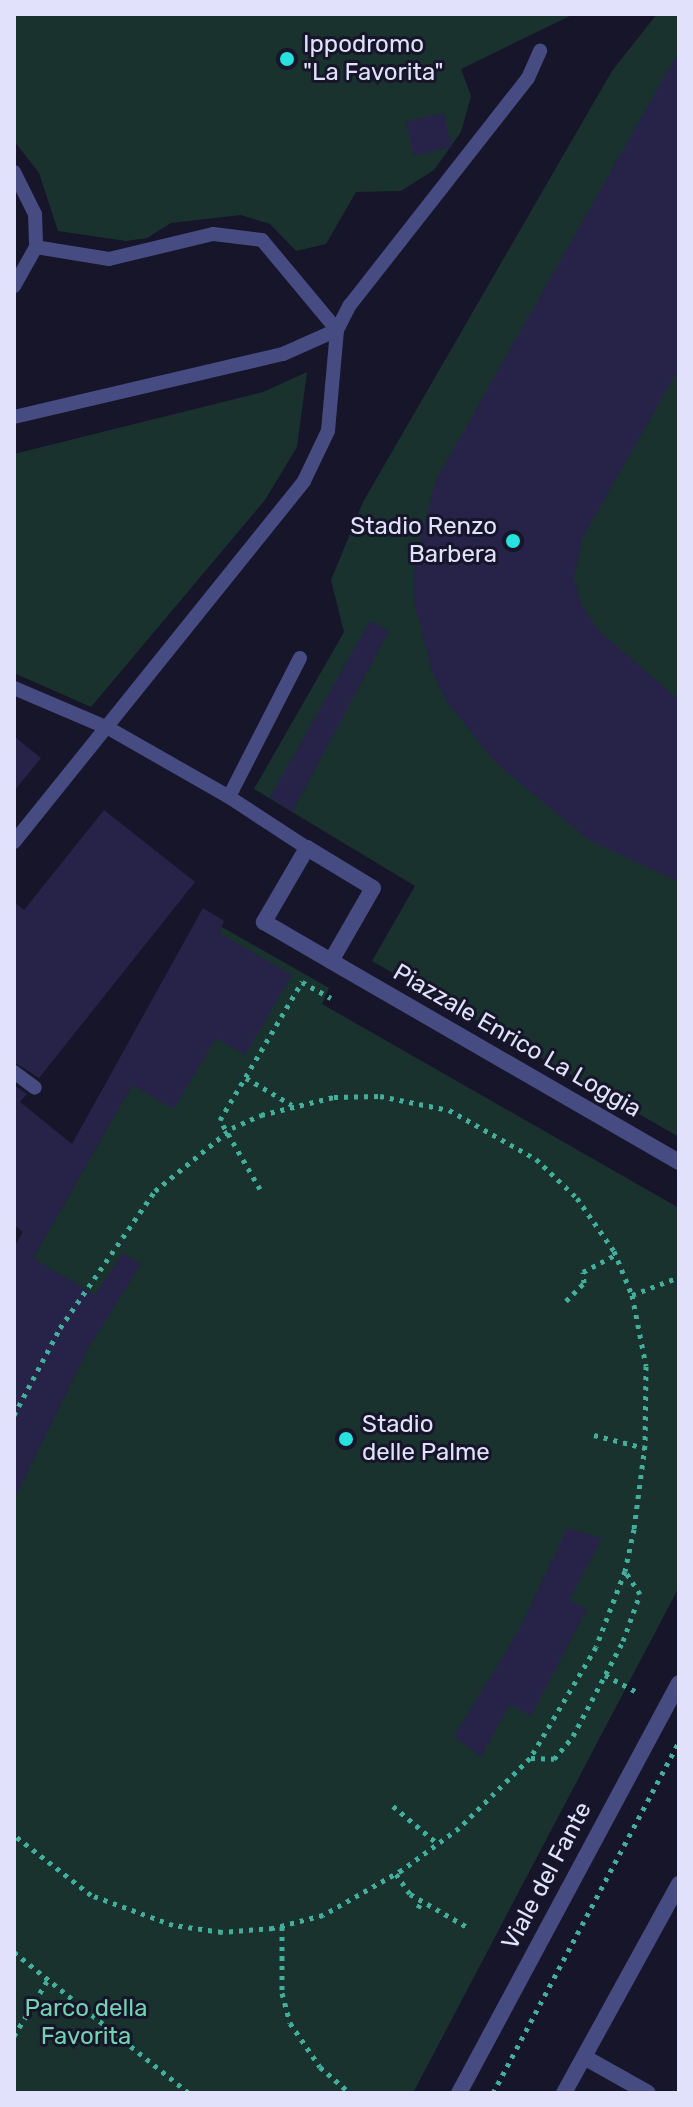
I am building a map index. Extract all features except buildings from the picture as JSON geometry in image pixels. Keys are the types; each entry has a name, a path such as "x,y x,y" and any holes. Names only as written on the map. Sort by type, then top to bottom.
{"street":[{"name":"Piazzale Enrico La Loggia","path":"307,848 264,922 679,1162"},
{"path":"307,848 373,888 331,961"},
{"name":"Viale del Fante","path":"459,2093 679,1683"},
{"path":"564,2093 679,1884"},
{"path":"584,2057 648,2093"}],"lane":[{"path":"14,842 110,729 304,481 328,431 337,330 385,256 528,78 540,51"},
{"path":"14,172 35,214 36,247 14,286"},
{"path":"36,247 109,259 213,234 262,240 337,330"},
{"path":"14,417 283,354 337,330"},
{"path":"229,797 300,658"},
{"path":"14,688 110,729 229,797 307,848"},
{"path":"14,1072 35,1088"}],"path":[{"path":"260,1189 220,1120 302,982 331,998"},
{"path":"245,1078 293,1105"},
{"path":"14,1415 60,1328 126,1226 155,1191 226,1133 293,1105 380,1096 449,1110 481,1124 559,1178 615,1255 632,1295 646,1366 645,1448 625,1571 575,1690 530,1758 437,1843 396,1874 323,1915 282,1925 222,1932 128,1912 54,1871 14,1835"},
{"path":"566,1301 584,1283 583,1272 615,1255"},
{"path":"632,1295 679,1277"},
{"path":"594,1435 645,1448"},
{"path":"530,1758 554,1759 573,1736 605,1675 640,1594 625,1571"},
{"path":"605,1675 635,1691"},
{"path":"493,2093 679,1741"},
{"path":"393,1806 437,1843"},
{"path":"396,1874 422,1901 469,1928"},
{"path":"418,1908 422,1901"},
{"path":"454,1928 458,1921"},
{"path":"282,1925 282,1993 290,2023 320,2067 350,2093"},
{"path":"14,1952 189,2093"},
{"path":"14,2036 47,1981"}],"green space":[{"path":"14,14 574,14 461,69 471,96 461,132 434,170 401,191 356,192 326,244 296,251 270,224 241,215 171,223 147,238 126,241 58,231 39,173 14,141"},
{"name":"Stadio Renzo Barbera","path":"657,14 679,14 679,1137 372,961 415,886 254,789 344,632 331,580 363,502 612,71"},
{"path":"307,372 297,447 265,500 91,707 14,673 14,454 263,392"},
{"name":"Stadio delle Palme","path":"222,927 329,988 322,1004 679,1208 679,1587 413,2093 14,2093 14,1291"}],"place":[{"name":"Ippodromo \"La Favorita\"","path":"287,59"},
{"name":"Stadio Renzo Barbera","path":"513,541"},
{"name":"Stadio delle Palme","path":"346,1439"}],"park label":[{"name":"Parco della Favorita","path":"86,2023"}]}
